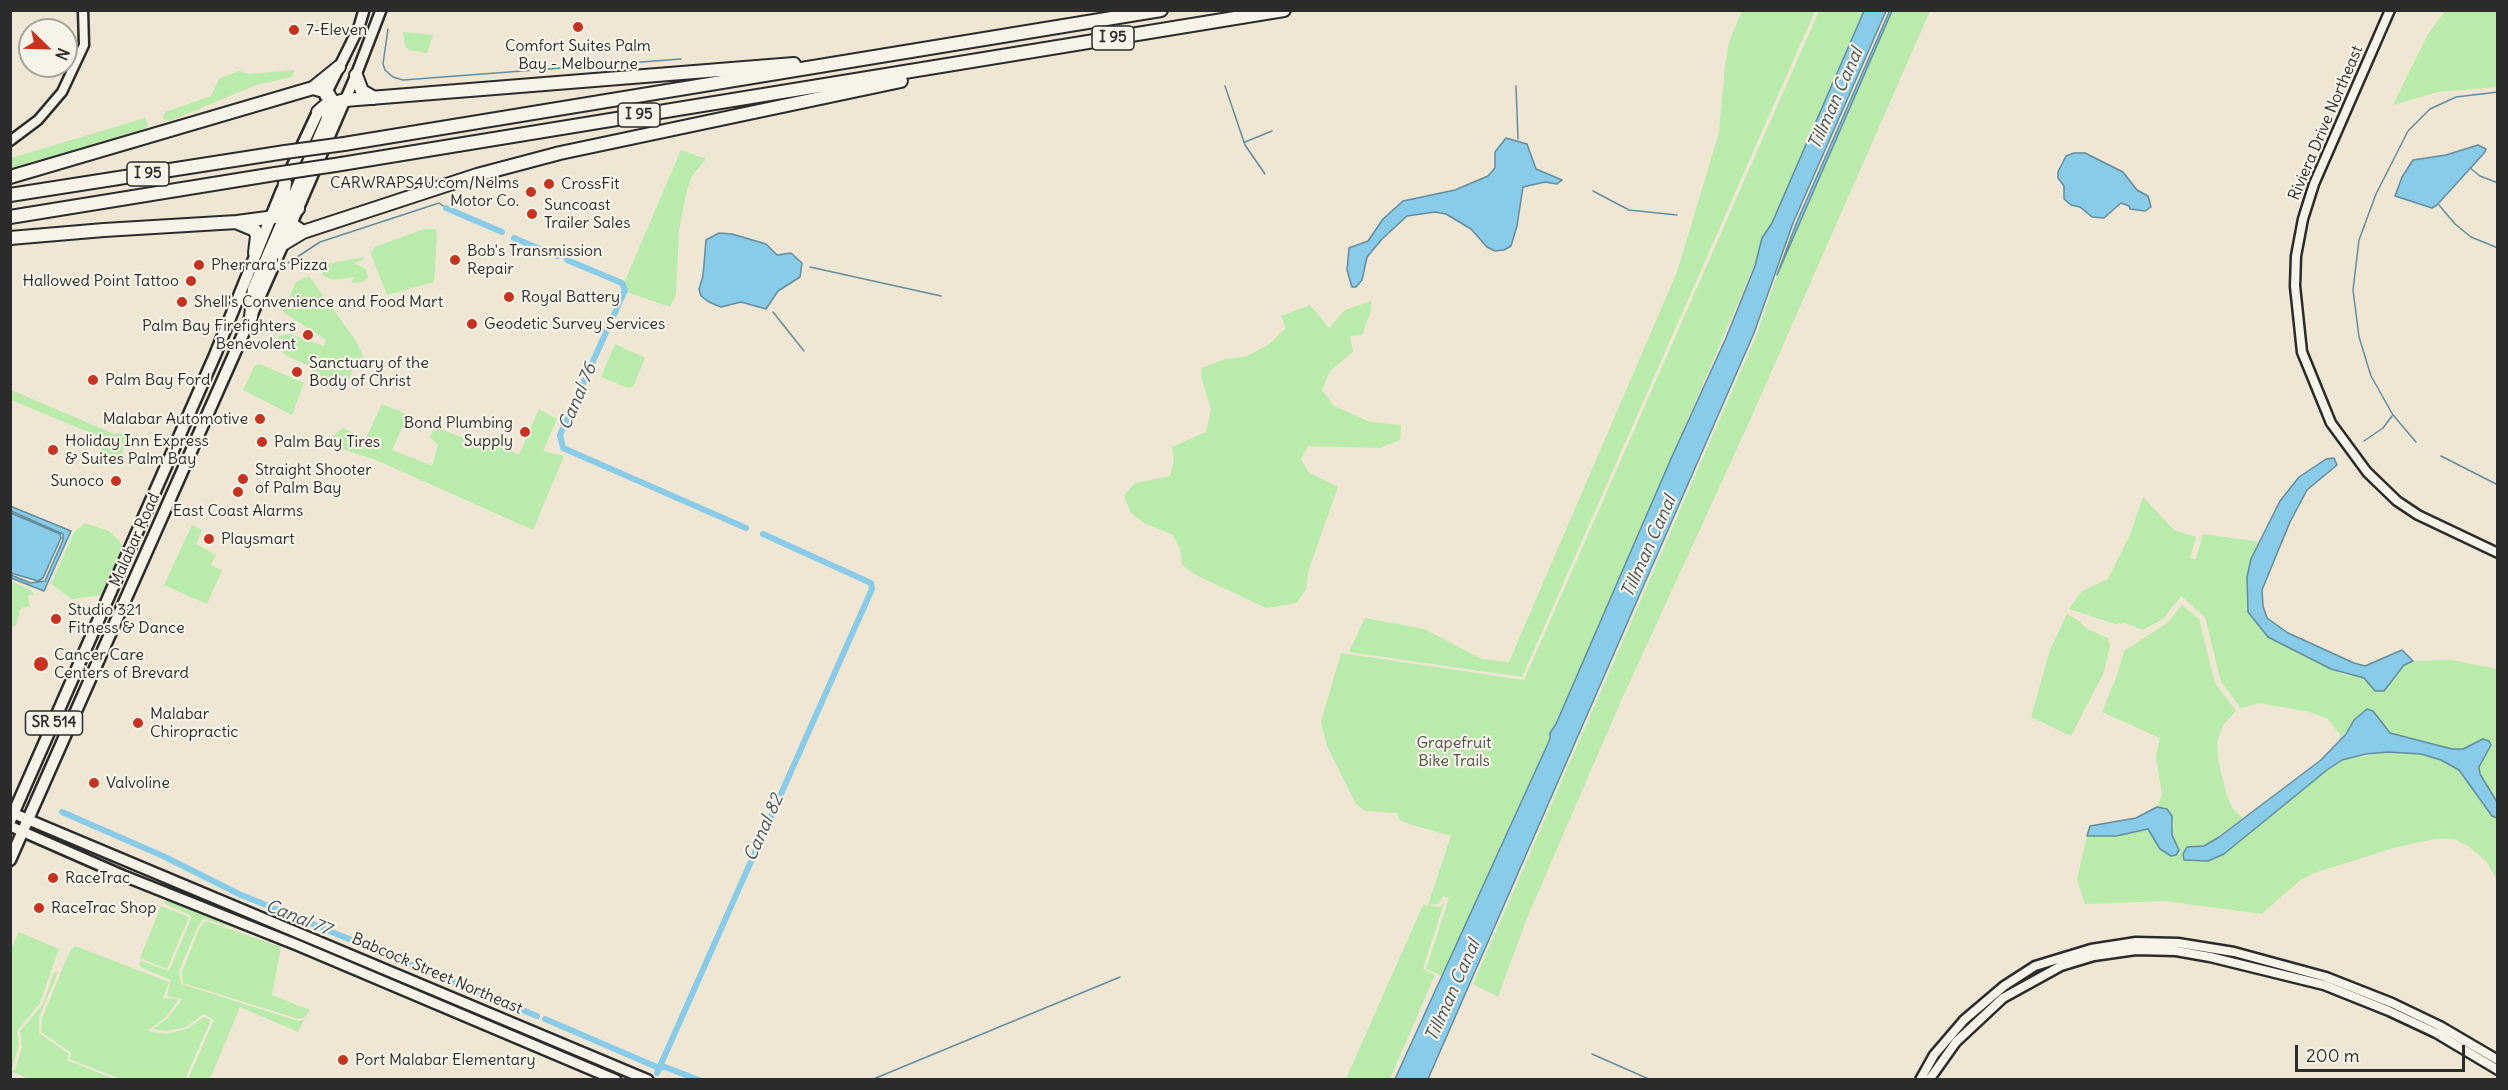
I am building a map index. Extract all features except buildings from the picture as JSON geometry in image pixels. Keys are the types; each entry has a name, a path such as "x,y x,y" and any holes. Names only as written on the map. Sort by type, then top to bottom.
{"highway":[{"name":"I 95","path":"10,195 344,144 1161,10"},
{"name":"I 95","path":"10,217 1284,10"},
{"path":"313,88 335,98 374,98 840,62"},
{"path":"283,244 303,232 457,181 560,153 904,80 942,66"},
{"path":"10,177 313,88 339,67"},
{"path":"356,75 362,91 374,98"},
{"path":"318,112 335,98"},
{"path":"251,317 254,289 288,220 335,98"},
{"path":"285,183 282,204 288,220 303,232"},
{"path":"288,220 298,209"},
{"path":"10,238 270,218 288,220"},
{"path":"237,222 255,230 257,236 255,253"}],"main road":[{"path":"298,209 335,98 339,67 364,10"},
{"path":"335,98 356,75 380,11"},
{"name":"Malabar Road","path":"12,816 215,355 255,253 318,112"},
{"name":"Malabar Road","path":"10,860 283,244 288,220"},
{"path":"215,355 220,366 220,383"},
{"path":"95,630 95,646 99,658"},
{"name":"Babcock Street Northeast","path":"12,816 29,820 648,1080"},
{"name":"Babcock Street Northeast","path":"10,826 616,1080"},
{"path":"205,908 207,904 225,903"}],"street":[{"path":"10,141 38,120 62,92 84,45 83,10"},
{"name":"Riviera Drive Northeast","path":"2390,10 2314,184 2303,219 2296,256 2295,286 2302,352 2331,423 2367,472 2397,501 2418,515 2498,553"},
{"path":"1920,1080 1934,1055 1964,1020 2004,986 2035,966 2091,949 2136,942 2178,943 2223,950 2326,977 2411,1012 2498,1060"},
{"path":"1929,1080 1963,1034 2003,998 2061,966 2094,956 2136,950 2176,951 2210,957 2324,985 2436,1033 2498,1070"}],"green space":[{"path":"1742,11 1815,11 1522,677 1349,652 1365,618 1424,629 1482,659 1509,662 1677,272 1719,133 1729,42"},
{"name":"Grapefruit Bike Trails","path":"1819,11 1864,11 1556,724 1442,976 1426,969 1449,898 1443,896 1439,904 1428,905 1451,836 1409,824 1400,820 1397,813 1365,811 1356,804 1327,746 1321,722 1341,653 1524,680"},
{"path":"1892,11 1930,11 1751,418 1621,701 1527,918 1498,997 1473,984 1757,334 1777,275"},
{"path":"2445,11 2497,11 2497,87 2438,92 2393,105 2428,34"},
{"path":"403,32 433,35 427,53 409,50 405,46"},
{"path":"295,70 292,77 256,85 170,121 163,119 165,112 211,96 219,79 239,71 249,74"},
{"path":"145,118 148,124 145,129 11,170 11,158"},
{"path":"681,150 706,159 692,176 687,190 679,230 676,294 670,307 621,290"},
{"path":"424,229 435,229 437,233 434,282 387,295 371,254 375,247"},
{"path":"363,257 365,259 354,263 366,269 368,278 362,282 351,283 355,277 333,280 322,275 327,264"},
{"path":"309,276 357,342 363,357 356,361 345,391 329,384 312,367 287,356 278,348 275,341 279,336 289,334 324,346 326,340 283,312 296,282"},
{"path":"1371,301 1371,311 1362,335 1350,336 1353,352 1330,371 1322,390 1334,406 1370,422 1401,425 1400,440 1380,448 1308,446 1301,459 1309,473 1338,487 1309,569 1306,589 1297,603 1266,608 1196,575 1182,565 1180,549 1173,535 1144,523 1131,513 1124,496 1135,483 1170,476 1174,461 1172,447 1206,432 1211,410 1201,376 1202,368 1225,359 1245,357 1268,345 1286,328 1281,316 1310,305 1329,328 1345,310"},
{"path":"615,344 645,358 633,387 628,388 601,377"},
{"path":"260,364 304,383 292,415 243,390 255,365"},
{"path":"11,390 114,434 125,433 127,438 120,461 115,462 106,457 100,458 101,447 107,446 108,440 11,400"},
{"path":"382,404 408,415 392,450 432,466 438,445 430,437 435,427 476,443 486,439 519,455 539,409 557,419 543,451 564,456 533,530 376,460 330,445 334,435 343,428 366,438"},
{"path":"2143,497 2174,530 2196,537 2190,558 2196,559 2203,534 2260,542 2251,559 2268,637 2312,660 2345,675 2393,681 2404,665 2413,661 2451,660 2497,669 2497,802 2480,774 2479,767 2491,745 2474,743 2463,749 2452,749 2390,733 2378,717 2362,712 2339,740 2340,735 2328,719 2310,712 2259,703 2241,708 2221,682 2205,617 2181,596 2163,619 2143,630 2125,623 2115,624 2069,609 2082,591 2108,579 2130,535"},
{"path":"85,523 109,531 119,541 125,552 102,595 72,599 51,584 74,532"},
{"path":"192,525 202,530 196,544 216,555 211,565 222,570 207,604 164,585"},
{"path":"11,581 31,590 34,595 28,595 30,607 23,607 20,610 16,625 11,628"},
{"path":"2182,605 2199,619 2215,683 2236,711 2223,725 2217,743 2218,760 2227,796 2233,809 2243,818 2204,846 2183,854 2239,843 2264,819 2342,760 2388,752 2421,754 2441,760 2459,770 2492,816 2497,818 2497,881 2486,861 2468,846 2454,839 2435,839 2397,847 2314,873 2299,881 2262,914 2165,901 2085,904 2077,879 2087,836 2116,836 2148,829 2153,834 2172,835 2174,824 2167,809 2157,807 2162,795 2156,756 2160,738 2102,712 2124,651 2167,623"},
{"path":"2067,614 2087,629 2108,638 2110,645 2104,672 2071,736 2031,717 2050,650"},
{"path":"166,900 246,932 204,919 198,926 179,971 181,984 298,1021 304,1020 298,1032 240,1007 210,1079 188,1079 214,1020 204,1014 186,1027 166,1031 153,1029 168,1018 182,999 167,996 171,980 142,968 139,964 141,961 169,971 191,919 190,915 165,904"},
{"path":"1444,903 1423,969 1435,975 1390,1079 1346,1079 1423,905 1440,907"},
{"path":"161,906 189,917 167,969 140,958"},
{"path":"206,921 281,947 272,995 310,1010 306,1016 299,1019 183,983 182,972 200,927"},
{"path":"19,932 59,949 40,1003 17,1031 19,1045 12,1068 11,949"},
{"path":"75,946 169,982 163,998 179,999 166,1017 147,1031 166,1034 187,1029 204,1017 211,1020 185,1079 121,1079 69,1059 72,1053 41,1032 42,1018 69,953"},
{"path":"54,972 58,972 39,1017 39,1033 69,1054 67,1060 114,1079 29,1079 11,1071 15,1070 22,1047 20,1031 43,1004"}],"water":[{"path":"1890,10 1892,11 1777,275 1796,224"},
{"name":"Tillman Canal","path":"1864,11 1886,11 1793,223 1754,333 1428,1079 1395,1079 1550,739 1550,733 1556,724 1726,338 1755,266 1762,238 1772,223"},
{"path":"1506,138 1527,144 1536,169 1562,180 1557,184 1545,182 1523,187 1517,226 1511,246 1495,251 1487,247 1471,229 1446,214 1435,212 1407,216 1382,239 1367,257 1362,280 1356,287 1352,287 1347,270 1349,248 1368,241 1383,219 1403,201 1455,190 1488,176 1495,168 1495,152"},
{"path":"2478,145 2486,149 2485,152 2437,205 2432,208 2395,196 2402,177 2413,160 2446,155"},
{"path":"2085,153 2123,172 2137,190 2148,196 2151,207 2145,211 2130,209 2129,206 2121,203 2104,218 2092,217 2080,207 2071,205 2064,199 2064,186 2058,178 2058,172 2066,156"},
{"path":"719,233 732,234 766,244 777,255 791,253 802,263 800,277 778,291 766,309 741,302 721,307 709,302 701,296 699,289 703,276 706,240"},
{"path":"2334,458 2337,465 2307,490 2290,522 2262,590 2263,606 2267,618 2288,633 2354,663 2365,666 2402,650 2413,661 2404,665 2384,691 2375,691 2364,678 2331,669 2268,637 2248,612 2247,577 2251,559 2280,501 2299,477 2326,459"},
{"path":"10,506 71,531 44,591 11,578 11,575 31,583 45,581 63,540 63,534 11,511"},
{"path":"11,513 60,534 61,538 43,578 38,581 11,573"},
{"path":"2367,709 2373,711 2390,733 2452,749 2463,749 2483,739 2489,741 2491,745 2479,767 2480,774 2497,802 2497,818 2492,816 2459,770 2441,760 2421,754 2388,752 2366,754 2342,760 2327,770 2224,854 2208,861 2184,860 2183,854 2187,847 2204,846 2219,837 2321,760 2346,734 2354,720"},
{"path":"2157,807 2167,809 2172,816 2172,835 2179,850 2176,855 2171,856 2160,849 2148,829 2116,836 2087,836 2090,826 2136,818"}],"waterway":[{"path":"388,29 383,64 385,70 393,77 403,80 681,59"},
{"path":"1225,86 1245,145 1265,174"},
{"path":"1516,86 1518,139"},
{"path":"2416,442 2393,415 2371,376 2359,337 2353,290 2359,240 2376,194 2408,131 2430,109 2456,97 2498,92"},
{"path":"1245,142 1272,131"},
{"path":"2470,168 2480,176 2498,183"},
{"path":"1593,191 1629,210 1677,215"},
{"path":"288,263 320,242 439,203 446,208"},
{"path":"2439,205 2455,224 2471,237 2498,248"},
{"name":"Canal 76","path":"446,208 502,232"},
{"name":"Canal 76","path":"514,238 557,256"},
{"name":"Canal 76","path":"567,260 622,283 625,290 560,435 563,448 746,528"},
{"path":"810,267 941,296"},
{"path":"773,312 804,351"},
{"path":"2364,441 2383,428 2392,416"},
{"path":"2441,456 2498,485"},
{"name":"Canal 82","path":"657,1073 872,589 871,583 763,534"},
{"name":"Canal 77","path":"62,812 163,856 239,894 537,1016"},
{"path":"871,1080 1120,977"},
{"name":"Canal 77","path":"545,1019 659,1068 665,1067 699,1080"},
{"path":"1592,1054 1651,1080"}],"place":[{"name":"Comfort Suites Palm Bay - Melbourne","path":"578,27"},
{"name":"7-Eleven","path":"294,30"},
{"name":"CrossFit","path":"549,184"},
{"name":"CARWRAPS4U.com/Nelms Motor Co.","path":"531,192"},
{"name":"Suncoast Trailer Sales","path":"532,214"},
{"name":"Bob's Transmission Repair","path":"455,260"},
{"name":"Pherrara's Pizza","path":"199,265"},
{"name":"Hallowed Point Tattoo","path":"191,281"},
{"name":"Royal Battery","path":"509,297"},
{"name":"Shell's Convenience and Food Mart","path":"182,302"},
{"name":"Geodetic Survey Services","path":"472,324"},
{"name":"Palm Bay Firefighters Benevolent","path":"308,335"},
{"name":"Sanctuary of the Body of Christ","path":"297,372"},
{"name":"Palm Bay Ford","path":"93,380"},
{"name":"Malabar Automotive","path":"260,419"},
{"name":"Bond Plumbing Supply","path":"525,432"},
{"name":"Palm Bay Tires","path":"262,442"},
{"name":"Holiday Inn Express & Suites Palm Bay","path":"53,450"},
{"name":"Straight Shooter of Palm Bay","path":"243,479"},
{"name":"Sunoco","path":"116,481"},
{"name":"East Coast Alarms","path":"238,492"},
{"name":"Playsmart","path":"209,539"},
{"name":"Studio 321 Fitness & Dance","path":"56,619"},
{"name":"Cancer Care Centers of Brevard","path":"41,664"},
{"name":"Malabar Chiropractic","path":"138,723"},
{"name":"Valvoline","path":"94,783"},
{"name":"RaceTrac","path":"53,878"},
{"name":"RaceTrac Shop","path":"39,908"},
{"name":"Port Malabar Elementary","path":"343,1060"}]}
